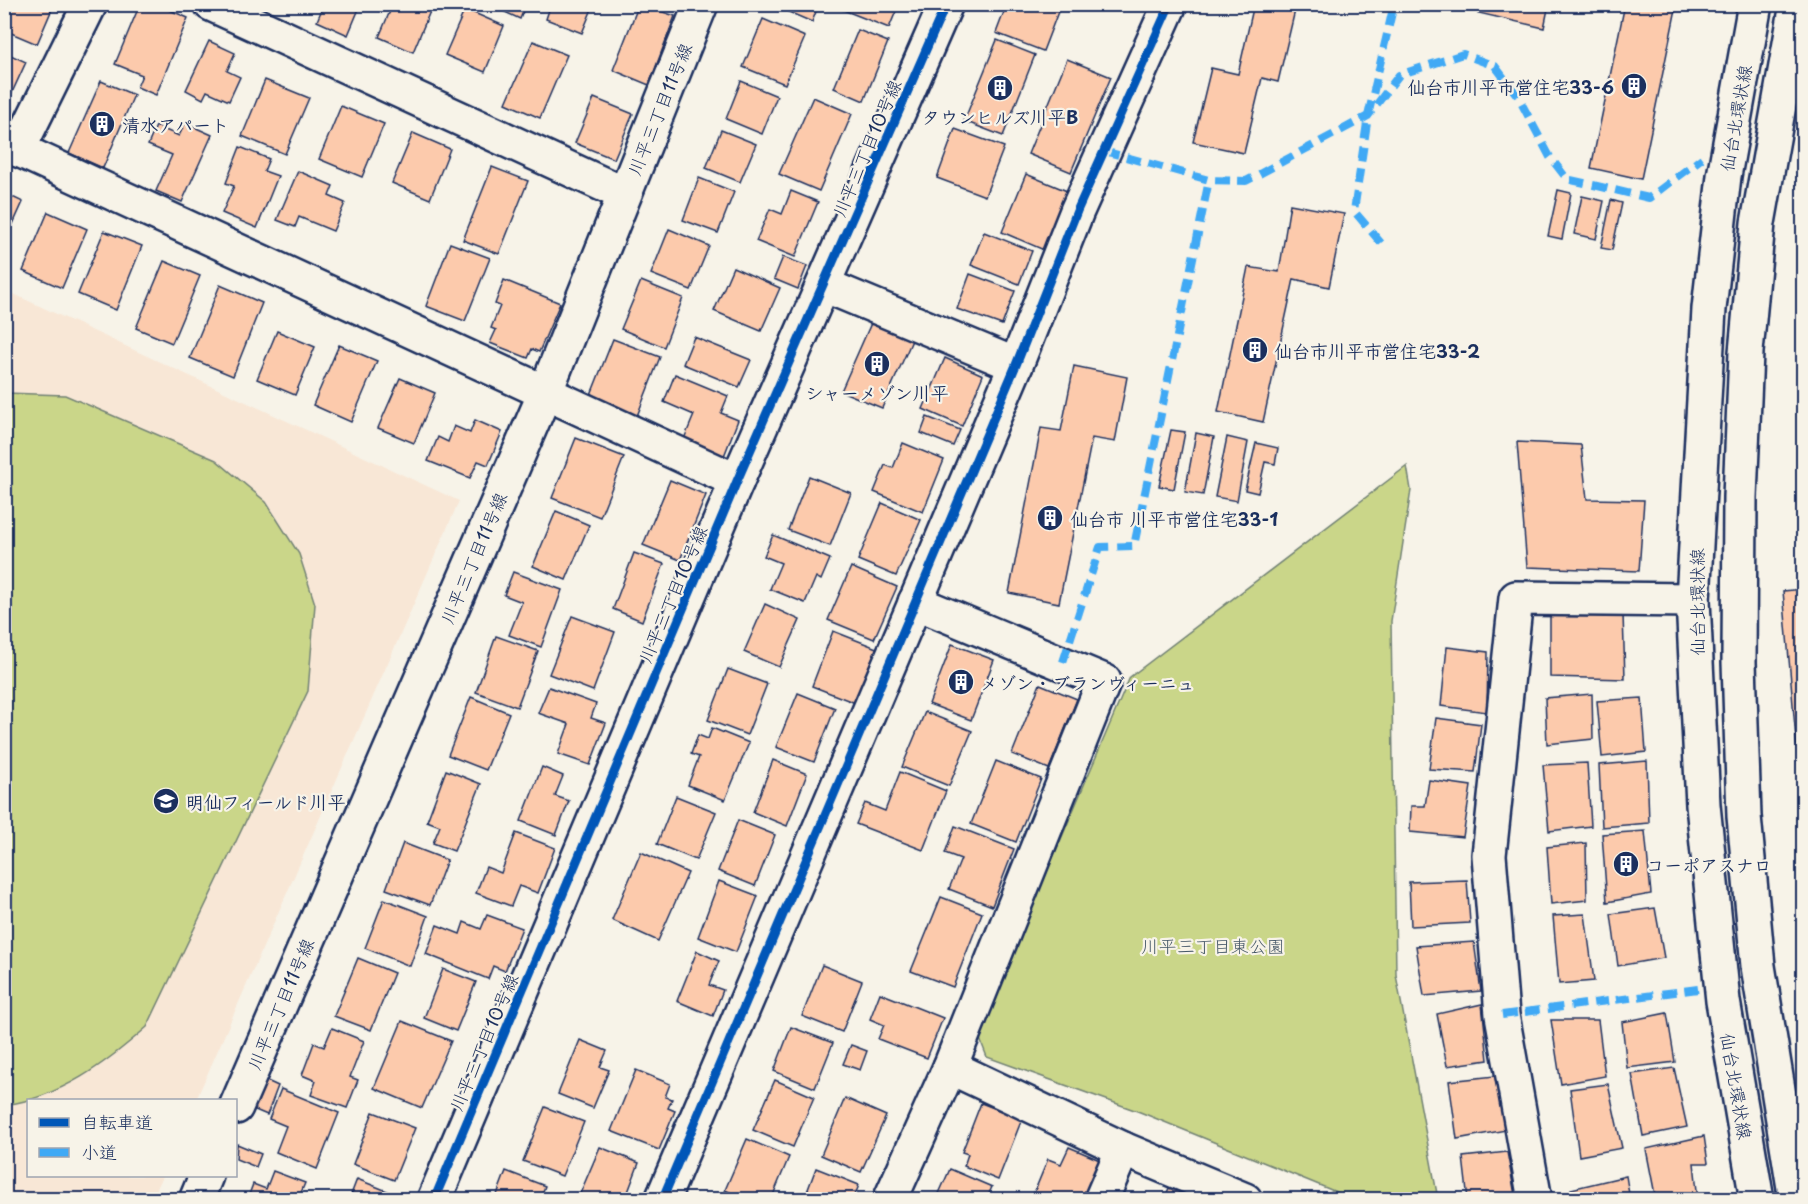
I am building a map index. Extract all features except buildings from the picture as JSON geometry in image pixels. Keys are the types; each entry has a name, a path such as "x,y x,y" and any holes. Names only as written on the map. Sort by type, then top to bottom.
{"street":[{"path":"90,4 11,146 737,482"},
{"path":"211,4 624,194"},
{"name":"川平三丁目11号線","path":"237,1105 545,393 701,4"},
{"name":"川平三丁目10号線","path":"434,1200 737,482 946,4"},
{"path":"662,1200 1016,365 1077,211 1170,4"},
{"name":"仙台北環状線","path":"1755,4 1724,176 1710,309 1693,600 1703,805 1723,1001 1758,1200"},
{"path":"1796,1200 1758,966 1744,816 1739,651 1740,497 1746,352 1758,224 1797,4"},
{"path":"824,285 1016,365"},
{"path":"1535,1200 1502,1015 1489,855 1516,598 1693,600"},
{"path":"891,1200 950,1067 1104,681 915,602"},
{"path":"950,1067 1123,1149 1245,1200"},
{"path":"1101,1200 1123,1149"},
{"path":"196,1200 206,1177"}],"shaded area":[{"name":"明仙フィールド川平","path":"5,290 459,501 196,1099 27,1099 27,1177 163,1177 152,1199 5,1200"}],"green space":[{"name":"明仙フィールド川平","path":"5,393 65,395 216,460 266,502 299,554 315,604 308,691 147,1027 115,1054 63,1087 45,1095 5,1105"},
{"name":"川平三丁目東公園","path":"1407,466 1411,490 1391,621 1396,975 1438,1199 1345,1199 1346,1196 1140,1112 987,1057 978,1034 1130,677"}],"marked path":[{"path":"1381,243 1354,211 1368,116 1394,4"},
{"path":"1104,151 1209,180 1246,181 1368,116 1399,75 1463,54 1495,66 1517,95 1550,157 1567,179 1649,198 1702,158"},
{"path":"1063,662 1100,547 1134,546 1209,180"},
{"path":"1502,1015 1698,989"}],"cycle path":[{"path":"434,1200 737,481 946,4"},
{"path":"662,1200 1016,365 1077,211 1170,4"}],"place":[{"name":"仙台市川平市営住宅33-6","path":"1634,86"},
{"name":"タウンヒルズ川平B","path":"1000,88"},
{"name":"清水アパート","path":"102,124"},
{"name":"仙台市川平市営住宅33-2","path":"1255,350"},
{"name":"シャーメゾン川平","path":"877,364"},
{"name":"仙台市 川平市営住宅33-1","path":"1050,518"},
{"name":"メゾン・ブランヴィーニュ","path":"961,682"},
{"name":"明仙フィールド川平","path":"166,801"},
{"name":"コーポアスナロ","path":"1626,864"}]}
